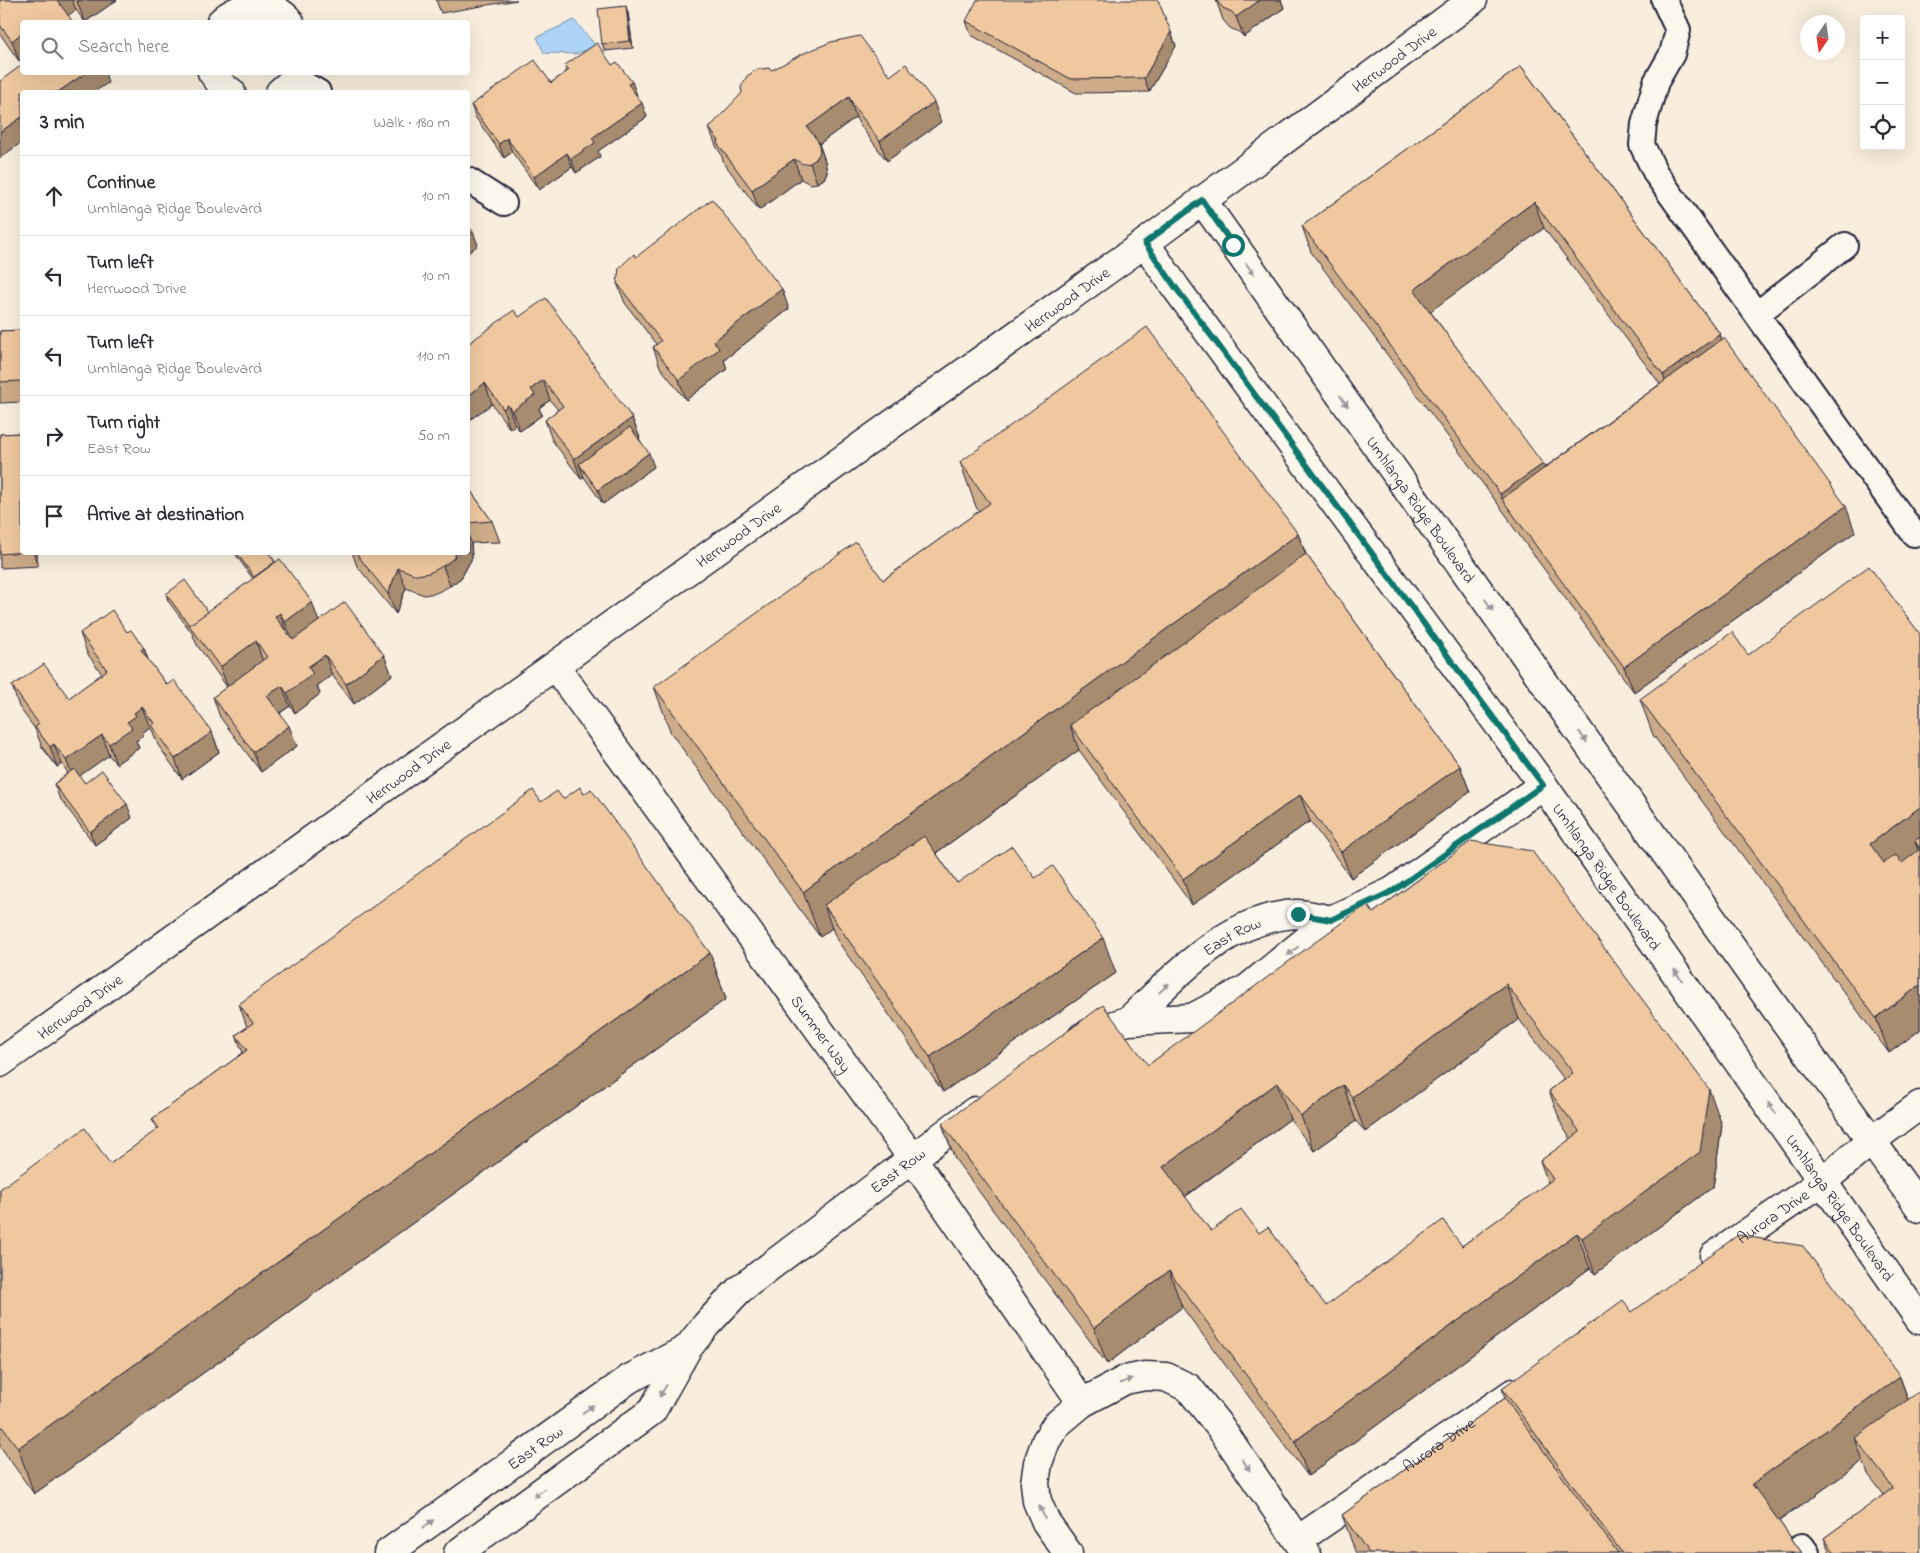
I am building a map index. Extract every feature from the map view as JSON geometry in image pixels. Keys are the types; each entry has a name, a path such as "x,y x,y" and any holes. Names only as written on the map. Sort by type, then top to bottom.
{"street":[{"name":"Herrwood Drive","path":"0,1063 1145,243 1473,0"},
{"path":"221,13 257,7 273,10 288,20"},
{"path":"214,75 228,90"},
{"name":"Umhlanga Ridge Boulevard","path":"1202,200 1759,986 1920,1208"},
{"name":"Umhlanga Ridge Boulevard","path":"1145,243 1182,296 1543,785 1920,1320"},
{"name":"Summer Way","path":"554,666 913,1159 1082,1403"},
{"name":"East Row","path":"1060,1048 1094,1031 1128,1021 1192,1018 1248,988 1331,920 1393,891 1543,785"},
{"name":"East Row","path":"1128,1021 1190,963 1232,933 1259,921 1298,914 1331,920"},
{"name":"East Row","path":"458,1553 652,1411 687,1349 706,1325 739,1290 998,1094"},
{"name":"Aurora Drive","path":"1692,1271 1823,1181 1920,1105"},
{"name":"East Row","path":"388,1553 629,1379 687,1349"},
{"path":"1068,1553 1046,1522 1037,1501 1035,1482 1038,1464 1046,1441 1056,1425 1082,1403 1125,1380 1145,1376 1166,1377 1189,1388 1220,1427 1302,1547"},
{"name":"Aurora Drive","path":"1302,1547 1536,1378"}],"lane":[{"path":"1664,0 1678,30 1672,54 1656,82 1644,124 1642,145 1656,174 1914,534"},
{"path":"291,81 313,90"},
{"path":"470,181 504,203"},
{"path":"1757,314 1845,245"}],"water":[{"path":"574,20 597,47 575,54 544,53 537,37"}],"building":[{"path":"0,0 57,0 72,20 20,20 20,35 12,41 0,25"},
{"path":"977,0 1158,0 1171,32 1144,78 1071,79 966,21"},
{"path":"1216,0 1260,0 1236,17 1232,12 1223,8"},
{"path":"626,6 630,41 602,44 598,9"},
{"path":"860,36 890,76 906,64 934,102 880,141 852,104 849,97 807,127 818,141 820,152 816,159 810,163 803,164 794,159 752,190 717,143 719,141 709,128 742,93 741,87 747,76 756,70 769,68 772,70 802,54 831,42"},
{"path":"597,43 612,65 617,62 632,82 628,84 642,103 592,138 595,143 571,159 567,153 534,177 507,138 499,144 471,105 535,60 551,83 569,70 565,65"},
{"path":"20,66 20,75 83,75 61,90 20,90 20,118 0,132 0,81"},
{"path":"1521,66 1720,334 1663,375 1534,202 1414,290 1543,464 1500,494 1302,226"},
{"path":"712,199 782,289 714,341 719,349 679,380 653,347 661,341 617,283 619,268 634,254 636,257"},
{"path":"546,298 632,418 574,459 545,420 563,406 543,380 531,389 535,395 512,411 508,405 503,409 485,383 470,394 470,343 514,310 519,317"},
{"path":"1147,327 1298,534 803,892 654,687 856,542 883,580 990,503 960,462"},
{"path":"20,330 20,381 0,382 0,331"},
{"path":"1724,338 1846,506 1624,667 1502,499"},
{"path":"630,427 649,453 598,490 579,464"},
{"path":"20,433 20,552 0,554 0,434"},
{"path":"470,490 492,521 470,523"},
{"path":"1306,554 1460,766 1341,852 1300,795 1183,879 1070,725"},
{"path":"238,555 270,555 275,562 254,577"},
{"path":"357,555 455,555 454,558 443,566 429,573 417,575 398,568 388,594"},
{"path":"280,559 312,602 285,622 280,613 275,617 293,640 345,602 384,655 346,684 325,655 308,667 313,674 287,693 282,686 267,696 289,726 253,752 213,697 267,657 256,641 220,667 189,625"},
{"path":"1869,566 1920,634 1920,807 1870,844 1884,863 1896,855 1902,863 1920,849 1920,985 1876,1018 1640,699 1732,632 1748,655"},
{"path":"185,580 208,612 189,625 166,594"},
{"path":"112,610 127,632 131,630 144,648 141,650 167,685 174,680 212,732 175,759 151,725 154,723 142,707 134,713 136,716 127,722 132,728 109,744 102,735 66,760 54,744 50,747 35,727 39,724 12,686 44,664 69,698 107,670 80,633"},
{"path":"74,769 85,783 102,770 127,804 90,832 54,784"},
{"path":"580,787 584,794 591,789 710,953 18,1448 0,1424 0,1189 85,1128 110,1164 159,1128 152,1119 247,1050 236,1035 253,1023 239,1004 533,790 541,802 557,791 563,799"},
{"path":"924,836 957,883 1012,846 1035,878 1053,866 1103,938 930,1057 824,905"},
{"path":"1920,837 1920,849 1915,841"},
{"path":"1471,841 1532,851 1709,1089 1700,1152 1582,1238 1577,1233 1295,1441 1169,1271 1094,1328 942,1124 1103,1005 1148,1065 1367,904 1373,913","holes":["1506,984 1573,1073 1549,1091 1580,1132 1540,1161 1553,1179 1462,1246 1443,1220 1326,1306 1268,1227 1259,1233 1241,1209 1211,1231 1163,1167 1277,1083 1301,1116 1343,1085 1352,1097"]},
{"path":"1738,1235 1803,1246 1900,1377 1752,1484 1802,1553 1622,1553 1502,1388 1623,1300 1632,1312"},
{"path":"1920,1391 1920,1553 1835,1553 1824,1538 1893,1488 1855,1438"},
{"path":"1505,1398 1618,1553 1369,1553 1342,1515"}],"route":[{"path":"1233,245 1202,200 1145,243 1176,288 1543,785 1393,891 1331,920 1298,914"}]}
